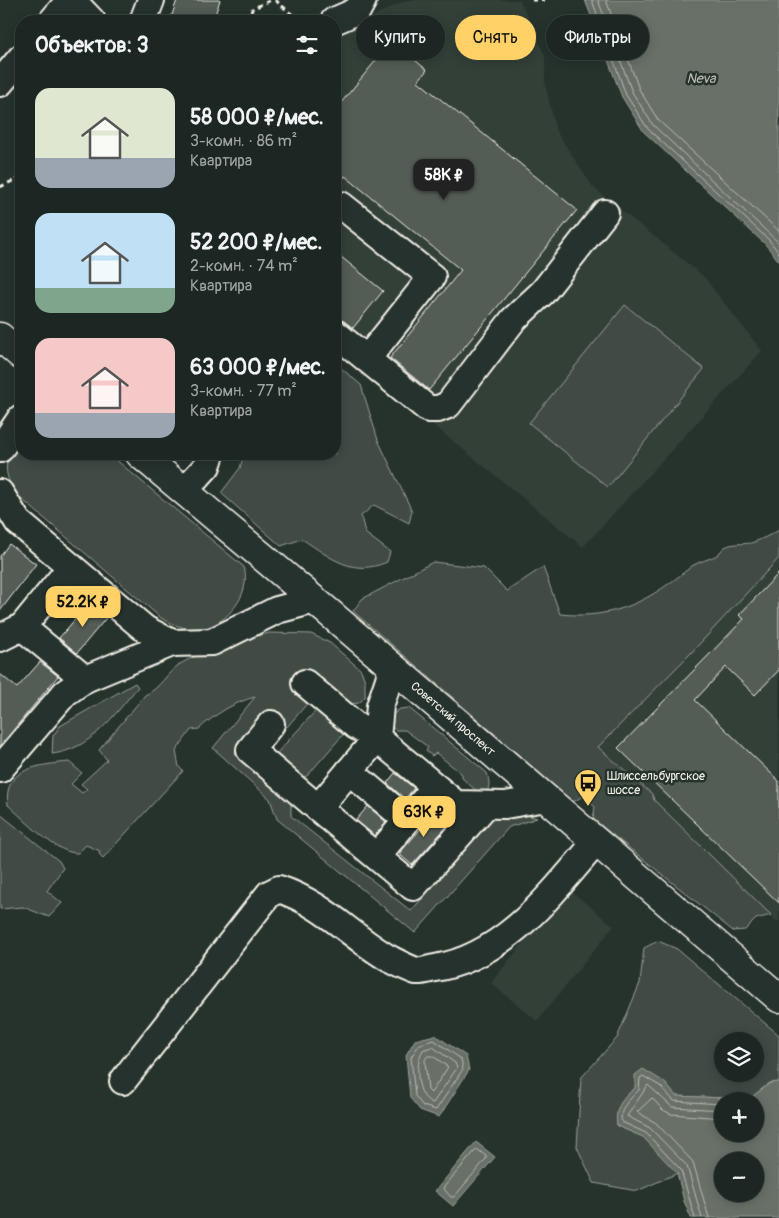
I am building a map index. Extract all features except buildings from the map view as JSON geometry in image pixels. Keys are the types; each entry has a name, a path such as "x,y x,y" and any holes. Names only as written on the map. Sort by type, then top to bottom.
{"main road":[{"path":"0,338 15,350"},
{"name":"Советский проспект","path":"147,460 315,600 596,842 774,989"}],"lane":[{"path":"57,15 71,0 86,15"},
{"path":"145,15 151,0"},
{"path":"341,18 357,11 363,0"},
{"path":"0,83 15,65"},
{"path":"341,206 432,277 367,359"},
{"path":"341,338 428,409 438,409 448,405 513,320 543,292 605,213"},
{"path":"0,449 15,427"},
{"path":"184,491 207,466 209,460"},
{"path":"0,493 18,522 145,628 172,643"},
{"path":"71,567 11,633 85,679"},
{"path":"0,769 66,693 85,679 172,643 212,642 277,610 315,600"},
{"path":"318,808 377,738 380,706 393,667"},
{"path":"304,683 356,726 377,738 456,804 485,806 546,798"},
{"path":"271,724 250,750 413,887 485,806"},
{"path":"349,771 407,820"},
{"path":"377,856 435,787"},
{"path":"123,1081 269,894 279,889 300,896 339,921 388,958 417,971 452,966 504,939 549,897 596,842"}],"path":[{"path":"250,15 252,9 271,0"},
{"path":"275,0 293,15"},
{"path":"532,0 544,0"},
{"path":"0,187 15,180"}],"shaded area":[{"path":"407,0 520,0 527,15 455,15 455,60 536,60 536,36 545,56 545,83 556,131 593,187 703,276 762,351 583,547 341,350 341,31 356,24 356,60 445,60 445,15 375,15"},
{"path":"625,305 704,369 608,487 529,423"},
{"path":"341,368 361,385 378,440 412,511 409,523 374,505 361,516 365,533 390,552 387,562 374,566 352,566 342,563 332,559 302,539 281,546 221,493 240,468 242,460 341,460"},
{"path":"15,445 15,460 116,460 244,567 244,588 235,607 218,622 198,629 183,628 161,618 17,495 8,478 7,471 8,458"},
{"path":"779,530 779,558 691,653 598,747 652,794 654,800 771,915 756,919 745,930 733,931 593,819 595,807 583,796 573,802 353,611 362,599 433,562 484,568 507,591 543,567 560,614 598,614 631,605 647,598 692,566 717,555 728,546 751,543"},
{"path":"779,558 779,920 777,922 654,800 652,794 598,747 691,653"},
{"path":"269,633 311,634 330,643 361,670 365,681 365,697 359,703 350,704 302,671 291,684 310,700 287,727 269,711 234,754 286,797 291,804 291,816 411,911 496,815 516,812 537,818 509,827 415,933 277,819 270,799 213,748 255,697 247,699 218,714 199,729 191,730 176,751 179,767 183,771 103,858 99,854 100,851 86,845 78,853 60,848 41,835 8,805 8,792 11,783 17,775 26,770 47,765 69,762 82,773 71,784 82,793 87,789 81,784 107,760 99,750 145,695 151,692 175,668 190,658 212,649"},
{"path":"135,683 138,687 101,730 79,746 52,754 53,736 60,726"},
{"path":"321,705 347,730 307,776 303,777 276,754"},
{"path":"409,708 487,773 489,786 485,794 480,794 462,778 462,774 436,753 432,756 426,751 428,747 405,730 396,730 389,725 392,715 400,709"},
{"path":"0,814 59,861 63,868 47,891 62,903 49,917 23,907 0,909"},
{"path":"567,888 614,926 537,1021 491,983"},
{"path":"658,941 677,949 779,1035 779,1082 770,1083 758,1092 714,1092 714,1098 675,1096 664,1082 635,1089 623,1104 617,1126 643,1136 678,1173 637,1191 594,1183 577,1147 581,1078 617,1038 640,983 644,948"}],"water":[{"name":"Neva","path":"585,0 779,0 779,261 765,244 644,132 622,97 608,60 649,60 649,15 591,15"},
{"path":"435,1035 466,1056 469,1070 439,1117 420,1110 410,1098 406,1055 415,1040"},
{"path":"643,1069 664,1082 676,1096 714,1098 714,1142 764,1142 764,1092 758,1092 770,1083 779,1082 779,1218 691,1218 684,1201 677,1173 643,1137 617,1126 616,1120 620,1104 635,1088 635,1075"},
{"path":"476,1142 495,1157 453,1206 435,1191"}],"place":[{"name":"Шлиссельбургское шоссе","path":"588,807"}]}
